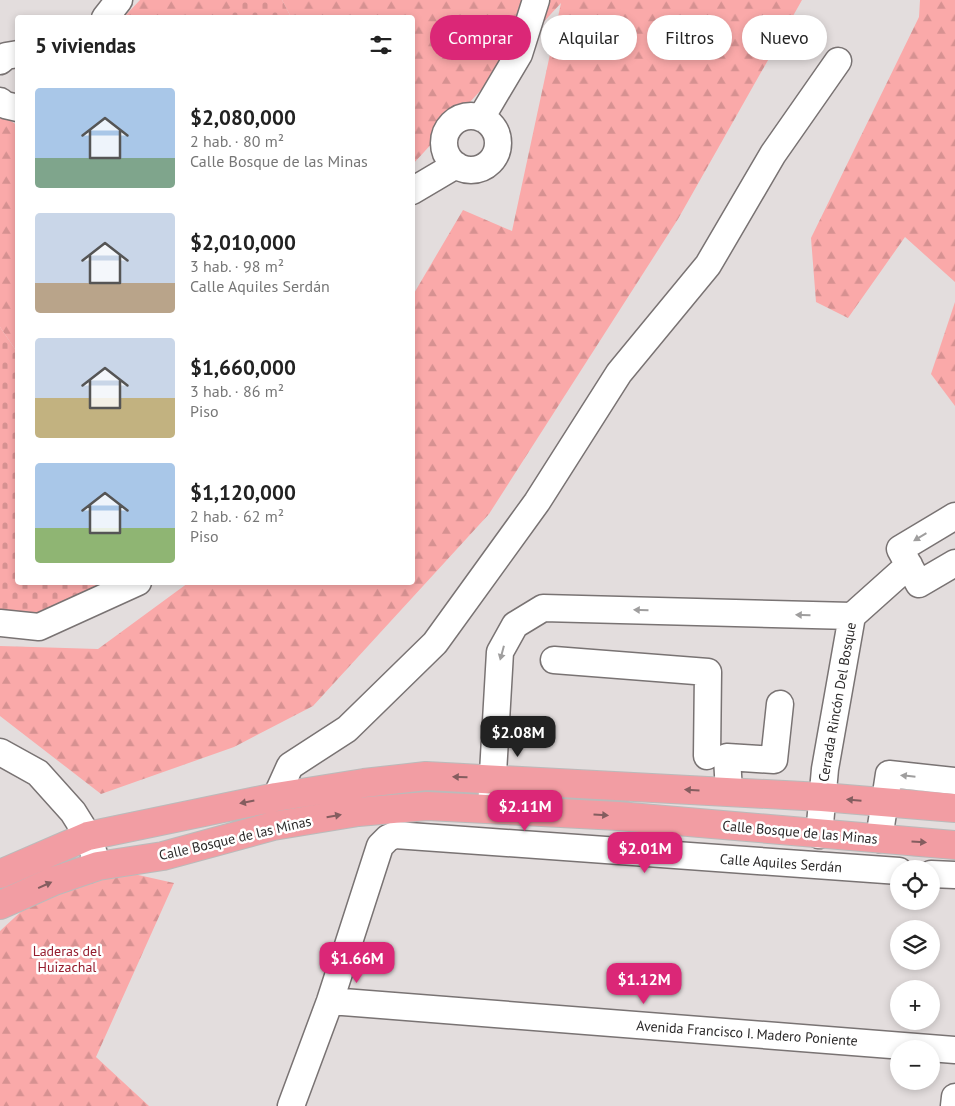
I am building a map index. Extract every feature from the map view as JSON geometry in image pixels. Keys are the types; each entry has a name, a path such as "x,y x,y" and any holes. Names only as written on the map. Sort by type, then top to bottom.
{"main road":[{"path":"0,874 88,836 276,796 426,776 493,778 822,797 955,808"},
{"name":"Calle Bosque de las Minas","path":"0,905 54,881 98,866 163,856 273,826 358,812 427,806 491,808 627,817 819,835 955,845"}],"street":[{"path":"107,15 119,0"},
{"path":"481,118 519,54 536,0"},
{"path":"0,61 6,56 15,54"},
{"path":"276,796 290,766 347,729 435,643 537,502 619,374 708,265 773,154 838,62"},
{"path":"0,101 5,105 15,107"},
{"path":"464,117 481,118 490,123 496,131 497,151 485,166 475,170 465,170 456,165 446,151 446,134 456,121 464,117"},
{"path":"415,189 456,165"},
{"path":"955,516 900,549 919,584 955,563"},
{"name":"Cerrada Rincón Del Bosque","path":"819,835 822,797 852,616 908,565"},
{"path":"0,623 39,627 131,585"},
{"path":"491,808 500,652 515,625 543,608 852,616"},
{"path":"554,660 708,672 709,756 729,792"},
{"path":"709,756 774,760 780,704"},
{"path":"0,752 38,773 73,812 88,836 98,866"},
{"path":"879,839 889,774 955,781"},
{"name":"Calle Aquiles Serdán","path":"330,1000 380,846 388,838 395,835 890,870"},
{"path":"940,875 955,876"},
{"path":"292,1106 330,1000"},
{"name":"Avenida Francisco I. Madero Poniente","path":"330,1000 955,1050"},
{"path":"954,1106 955,1097"}],"green space":[{"path":"140,0 244,0 225,15 126,15"},
{"path":"241,0 282,0 290,15 221,15"},
{"path":"282,0 802,0 794,15 742,15 742,60 768,60 678,219 489,514 313,706 234,747 101,794 0,716 0,646 98,649 185,585 415,585 415,292 463,210 512,231 549,60 637,60 637,15 558,15 561,3 550,15 541,15 541,25 531,36 531,15 430,15 430,60 509,60 415,162 415,15 290,15"},
{"path":"920,0 955,0 955,282 905,237 848,318 816,302 811,238 919,17"},
{"path":"0,114 15,124 15,349 0,327"},
{"path":"955,302 955,406 931,374"},
{"path":"0,327 15,349 15,585 112,585 39,618 0,614"},
{"name":"Laderas del Huizachal","path":"98,866 174,883 96,1057 149,1106 0,1106 0,931 54,881"}]}
